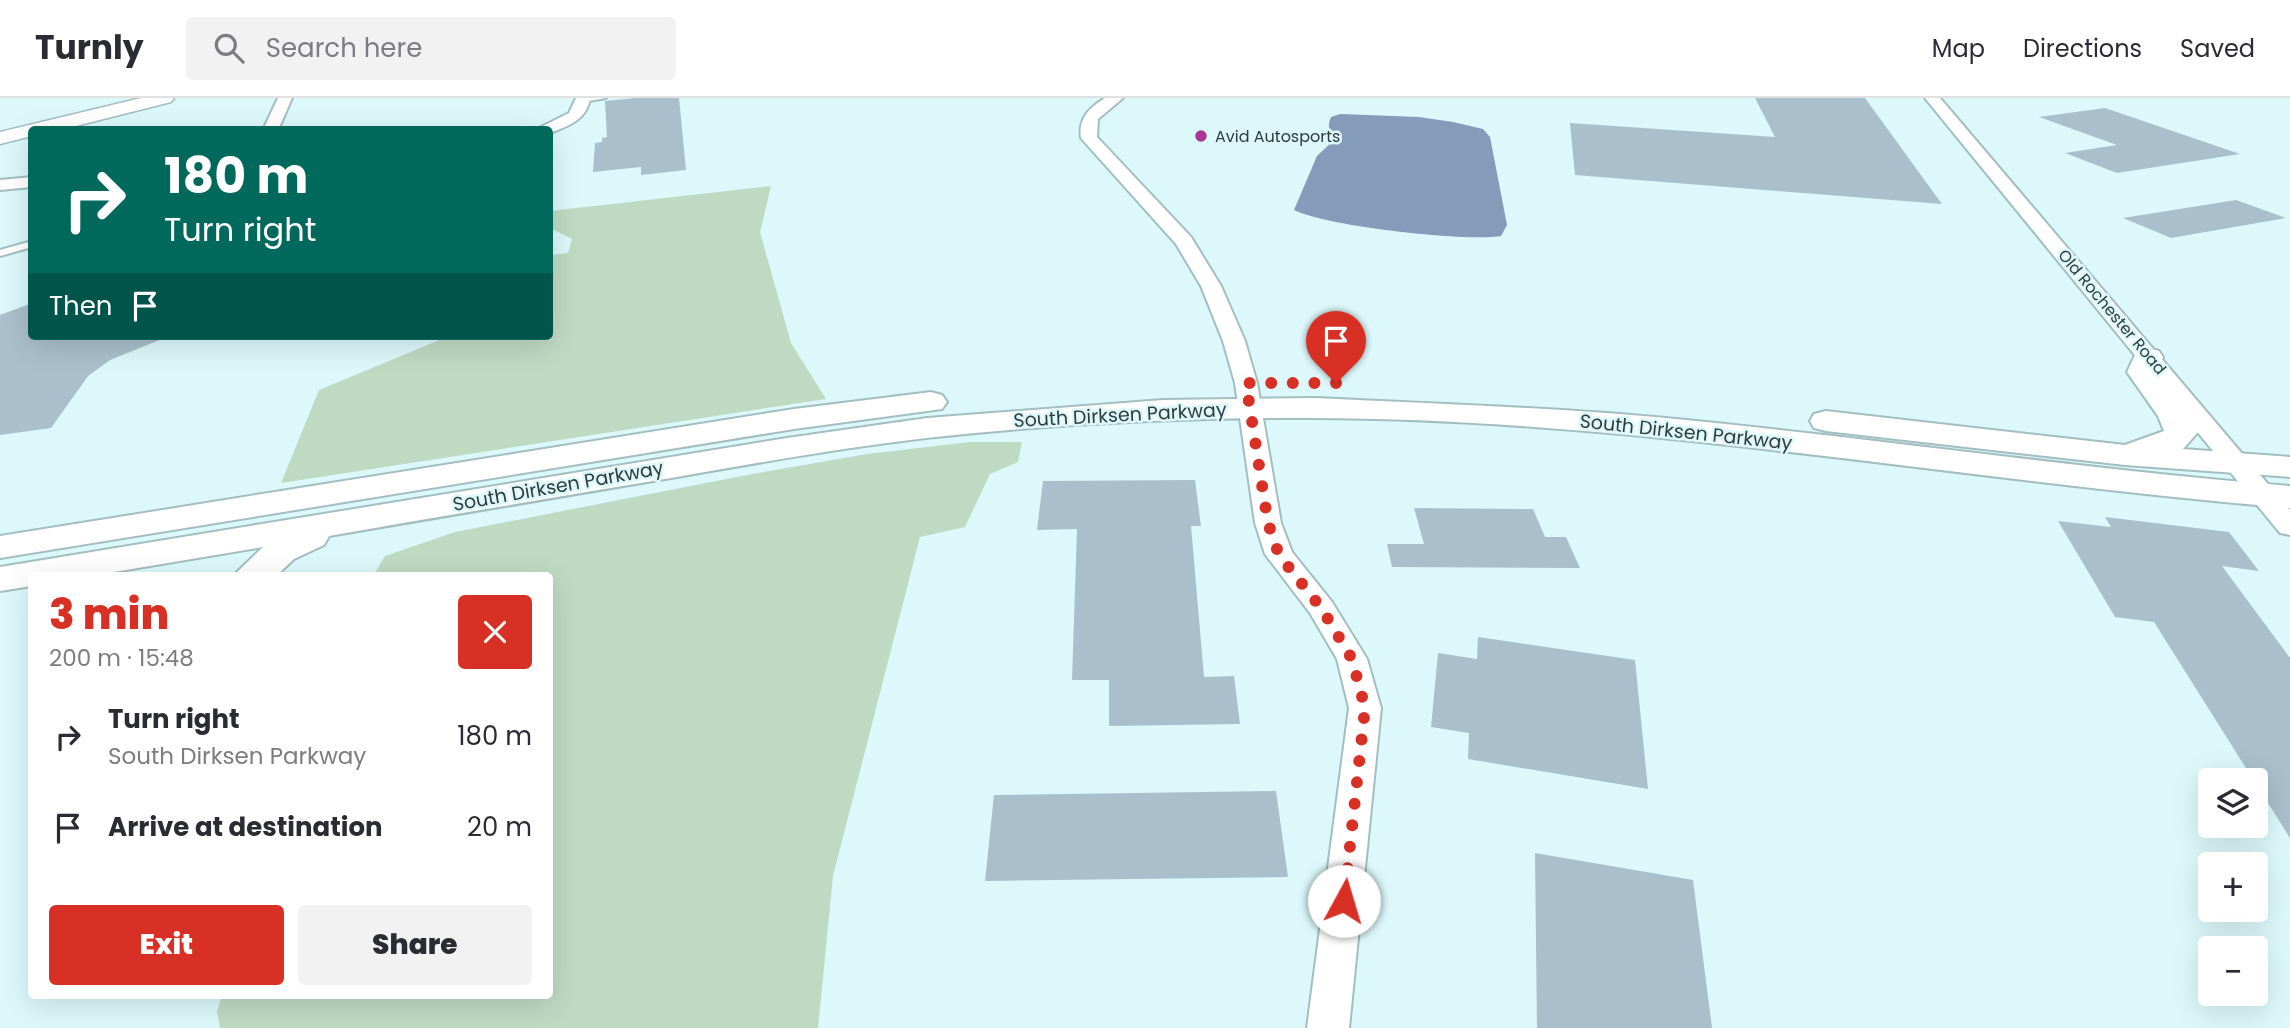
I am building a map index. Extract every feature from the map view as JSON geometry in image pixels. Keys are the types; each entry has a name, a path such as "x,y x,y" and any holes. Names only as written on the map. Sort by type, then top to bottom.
{"main road":[{"path":"2125,455 2173,441 2181,432 2174,415 2142,372 2148,357"},
{"name":"South Dirksen Parkway","path":"42,572 786,448 928,428 1098,414 1249,396 1441,385 1737,410 2125,455 2290,467"},
{"name":"South Dirksen Parkway","path":"0,547 794,419 896,405 1052,391 1249,396 1392,410 1570,419 1698,431 2153,486 2278,497"},
{"path":"256,572 281,551 305,540 379,516"},
{"name":"South Dirksen Parkway","path":"0,579 28,574"},
{"path":"0,594 28,590"}],"street":[{"path":"49,126 164,98"},
{"path":"272,126 285,98"},
{"path":"1116,98 1090,118 1086,131 1089,138 1184,241 1211,286 1237,347 1249,396 1268,523 1279,555 1322,609 1352,659 1365,708 1328,1028"},
{"name":"Old Rochester Road","path":"1933,98 2238,464 2278,497 2290,527"},
{"path":"552,126 576,116 581,110 583,99"},
{"path":"0,138 28,131"},
{"path":"0,185 28,182"}],"lane":[{"path":"583,99 602,98"},
{"path":"0,253 28,245"}],"green space":[{"path":"771,186 760,232 791,343 826,399 281,483 319,390 439,340 553,340 553,255 568,253 572,239 553,230 553,211"},
{"path":"970,442 1022,442 1018,462 990,474 965,527 920,537 833,876 818,1028 220,1028 217,1011 221,999 553,999 553,572 375,572 385,556 455,532 867,454"}],"water":[{"path":"1340,114 1419,117 1483,129 1490,137 1507,225 1501,236 1458,237 1364,227 1334,222 1294,210 1317,156 1335,139 1329,128 1331,117"}],"building":[{"path":"679,98 686,170 641,175 641,167 593,172 595,143 602,142 602,138 607,137 605,101"},
{"path":"1755,98 1865,98 1942,204 1575,175 1570,123 1775,137"},
{"path":"2105,108 2240,154 2117,173 2065,153 2117,145 2039,117"},
{"path":"2236,200 2286,218 2171,238 2123,218"},
{"path":"28,304 28,340 160,340 110,360 88,376 51,428 0,435 0,315"},
{"path":"1195,480 1201,526 1191,526 1204,677 1234,676 1240,724 1109,726 1109,680 1072,680 1077,529 1037,530 1043,481"},
{"path":"1414,508 1533,509 1545,537 1566,537 1580,568 1392,567 1387,544 1424,544"},
{"path":"2105,517 2229,532 2259,571 2222,566 2290,658 2290,838 2268,803 2268,768 2246,768 2154,622 2115,617 2058,521 2111,527"},
{"path":"1478,637 1635,660 1648,789 1468,759 1469,733 1431,727 1438,653 1477,659"},
{"path":"1276,791 1288,877 985,881 994,795"},
{"path":"1535,853 1693,880 1712,1028 1537,1028"}],"place":[{"name":"Avid Autosports","path":"1201,136"}],"route":[{"path":"1336,383 1246,383 1268,523 1279,555 1322,609 1352,659 1365,708 1344,901"}]}
